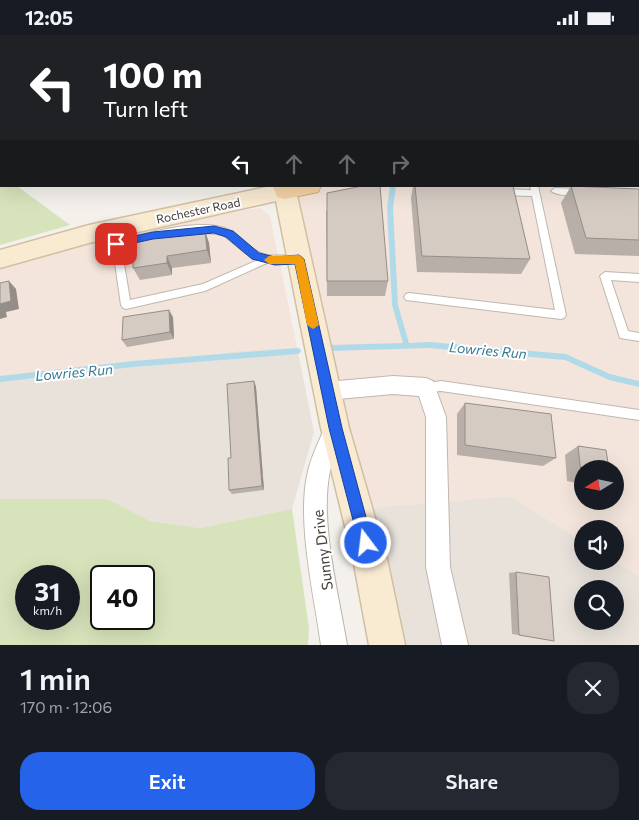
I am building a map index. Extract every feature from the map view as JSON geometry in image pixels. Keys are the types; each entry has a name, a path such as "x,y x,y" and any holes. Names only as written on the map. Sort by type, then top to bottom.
{"main road":[{"name":"Rochester Road","path":"284,189 301,187"}],"street":[{"name":"Rochester Road","path":"0,259 115,236 284,189"},
{"path":"284,189 335,428 370,559 387,645"},
{"path":"327,391 393,385 426,387 436,417 438,567 452,624 455,645"},
{"name":"Sunny Drive","path":"334,645 319,546 316,504 319,471 335,428"}],"lane":[{"path":"408,297 561,315 535,190 496,192"},
{"path":"555,191 592,193"},
{"path":"266,260 247,250 229,234 214,229 153,235 115,236 126,305 205,287 266,260 299,259"},
{"path":"639,278 605,276 624,335 639,337"},
{"path":"426,387 441,386 639,415"}],"shaded area":[{"path":"284,187 639,187 639,576 624,567 624,520 574,520 574,536 510,496 357,509"},
{"path":"260,208 270,216 297,347 238,351 31,379 0,378 0,267 189,219"},
{"path":"297,347 314,432 292,509 200,528 150,521 108,499 0,499 0,378 31,379 238,351"},
{"path":"510,496 574,536 574,570 624,570 624,567 639,576 639,645 387,645 357,509"}],"green space":[{"path":"0,187 18,187 70,225 0,245"},
{"path":"0,499 108,499 150,521 200,528 292,509 309,628 308,645 0,645"}],"building":[{"path":"357,187 380,187 388,281 327,281 327,193"},
{"path":"415,187 513,187 530,259 422,256"},
{"path":"571,187 639,189 639,240 586,238"},
{"path":"205,231 207,250 167,256 167,263 133,268 133,241"},
{"path":"9,281 11,301 0,304 0,283"},
{"path":"169,310 170,332 122,340 123,317"},
{"path":"254,381 262,486 229,490 228,458 231,458 227,384"},
{"path":"465,403 551,414 556,458 465,445"},
{"path":"578,446 606,450 608,460 580,460"},
{"path":"516,572 549,577 554,641 519,635"}],"waterway":[{"path":"393,187 390,208 395,305 407,345"},
{"name":"Lowries Run","path":"331,348 429,345 566,357 609,377 639,384"},
{"name":"Lowries Run","path":"0,379 133,364 298,351"}],"slow traffic":[{"path":"269,260 299,259 313,325"}],"route":[{"path":"116,244 153,235 214,229 224,231 247,250 266,260 299,259 335,428 366,543"}]}
